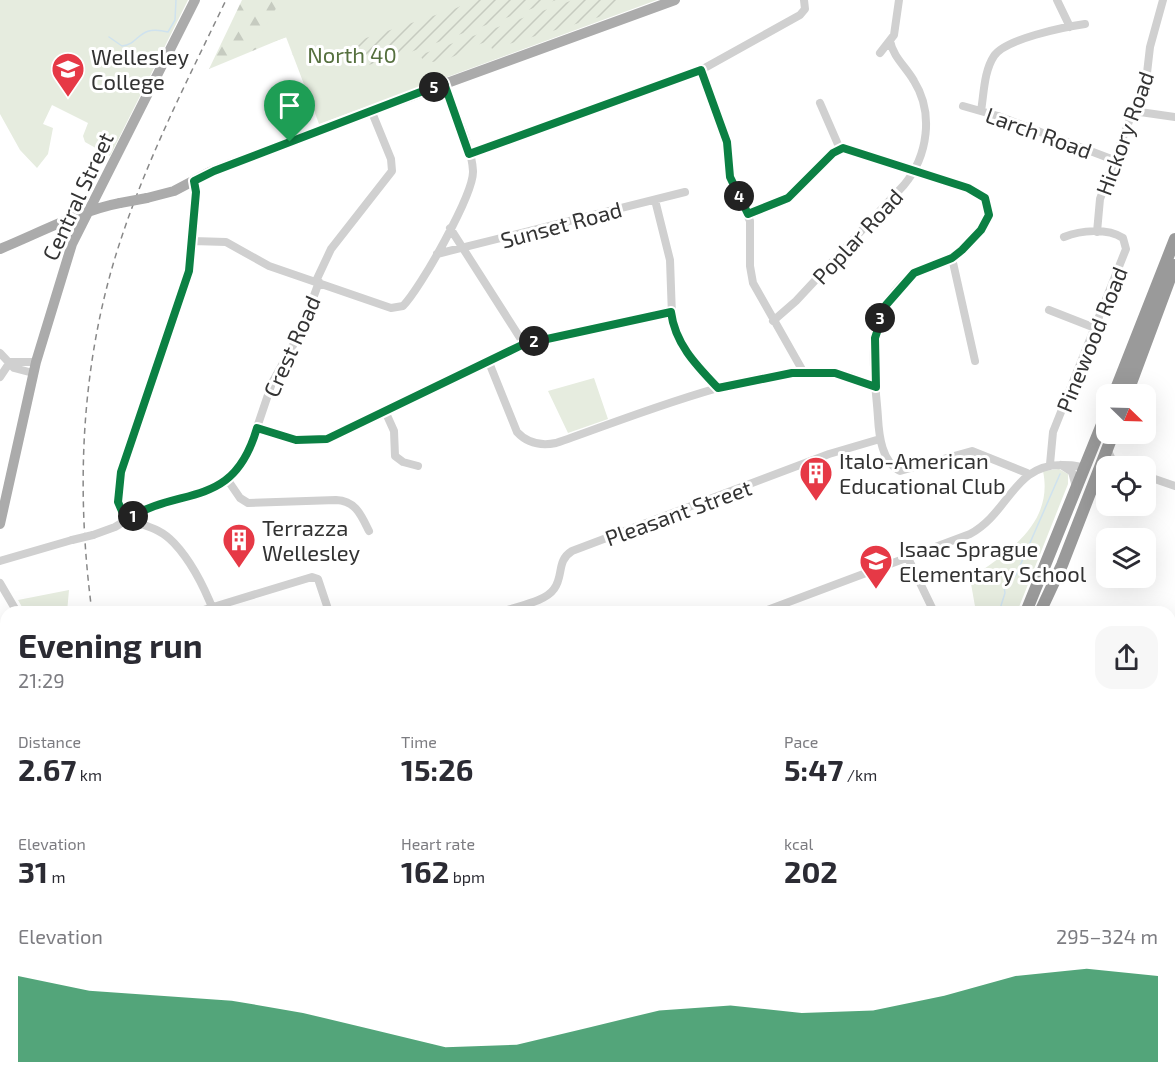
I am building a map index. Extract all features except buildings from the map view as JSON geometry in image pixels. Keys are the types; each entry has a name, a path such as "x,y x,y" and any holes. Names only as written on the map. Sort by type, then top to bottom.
{"highway":[{"path":"1118,384 1175,239"},
{"path":"1131,384 1175,265"},
{"path":"1028,606 1096,440"},
{"path":"1106,456 1108,446"},
{"path":"1084,468 1089,483 1088,501"},
{"path":"1043,606 1096,486"}],"main road":[{"name":"Central Street","path":"0,524 2,504 35,367 72,244 195,0"},
{"path":"0,249 49,230 89,210 174,191 210,172 371,110 675,0"},
{"path":"49,230 63,234 72,244"}],"street":[{"path":"469,154 701,70 800,15 805,9 804,0"},
{"path":"880,53 890,41 897,21 899,0"},
{"path":"1057,0 1070,27"},
{"name":"Hickory Road","path":"1097,232 1099,204 1148,69 1150,47 1162,0"},
{"path":"981,111 989,68 999,50 1012,43 1085,24"},
{"name":"Poplar Road","path":"773,321 904,185 914,170 926,132 926,110 916,83 893,51 890,41"},
{"path":"701,70 727,142 730,177 748,214 752,280 804,373"},
{"path":"193,241 226,242 255,260 399,308 408,301 437,254 472,183 473,168 444,83"},
{"path":"820,103 840,149"},
{"name":"Larch Road","path":"963,106 1114,160"},
{"name":"Crest Road","path":"0,561 93,535 143,510 205,493 228,479 245,459 272,383 301,331 317,282 331,249 392,171 392,162 371,110"},
{"path":"1133,111 1175,117"},
{"path":"748,214 788,198 840,149 854,150 975,190 986,201 989,213 983,227 952,258 914,273 884,307 875,338 880,439 889,462 900,471 972,451 1027,473"},
{"path":"194,181 196,192 189,271 121,472 118,502 127,519 155,529 173,542 211,606"},
{"name":"Sunset Road","path":"437,254 465,249 685,192"},
{"path":"655,200 670,263 671,312 677,334 687,352 718,388"},
{"path":"450,228 524,344"},
{"name":"Pinewood Road","path":"1050,464 1053,432 1126,249 1122,237 1097,232 1064,237"},
{"path":"952,258 975,360"},
{"path":"1049,310 1095,328"},
{"path":"257,428 296,440 318,441 337,436 524,344 671,312"},
{"path":"0,353 10,362 35,367"},
{"path":"488,360 515,429 522,438 537,444 556,443 718,388 804,373 842,373 876,387"},
{"path":"0,377 10,362"},
{"path":"385,411 394,431 395,456 400,461 418,466"},
{"name":"Pleasant Street","path":"516,606 552,591 558,582 561,562 572,551 829,454 880,439"},
{"path":"1108,446 1109,456"},
{"path":"778,606 979,529 1001,509 1027,473 1050,464 1075,465 1084,468"},
{"path":"1060,465 1072,472 1075,492"},
{"path":"228,479 240,498 248,503 336,500 348,502 358,510 369,531"},
{"path":"1156,479 1175,486"},
{"path":"908,558 931,606"},
{"path":"225,606 309,578 318,579 326,606"},
{"path":"0,583 13,606"}],"green space":[{"name":"Wellesley College","path":"0,0 188,0 110,156 85,142 83,136 88,123 52,105 43,124 53,128 48,154 37,168 20,150 0,114"},
{"path":"242,0 457,0 310,100 286,37 209,69"},
{"name":"North 40","path":"281,0 657,0 319,124 287,37 252,49"},
{"path":"474,0 556,0 388,60 368,65 359,54 357,44 366,38 454,9"},
{"path":"573,0 628,0 609,14 492,49 489,41 450,58 434,62 424,62 420,55"},
{"path":"594,378 608,419 568,433 548,391"},
{"path":"1059,469 1068,474 1068,484 1019,606 975,606 970,578 1013,547 1035,521 1042,506 1045,490 1043,471"},
{"path":"69,590 68,606 22,606 18,600"}],"waterway":[{"path":"109,37 122,46 133,42 145,32 158,30 168,32 175,20 176,0"},
{"path":"1001,606 1005,593 1004,587 1016,575 1060,474"}],"railway":[{"path":"91,606 84,516 83,468 90,373 98,326 123,233 145,174 226,0"}],"place":[{"name":"Wellesley College","path":"68,98"},
{"name":"Italo-American Educational Club","path":"816,502"},
{"name":"Terrazza Wellesley","path":"239,569"},
{"name":"Isaac Sprague Elementary School","path":"876,590"}],"route":[{"path":"701,70 727,142 730,177 748,214 788,198 833,153 843,148 975,190 985,198 989,213 981,230 962,250 952,258 921,268 914,273 886,305 876,329 874,348 876,387 844,374 792,373 718,388 700,370 687,352 677,334 671,312 524,344 327,439 296,440 257,428 245,459 220,485 196,496 143,510 127,519 123,516 118,502 120,478 190,265 196,192 194,181 210,172 290,142 444,83 469,154 701,70"}]}
